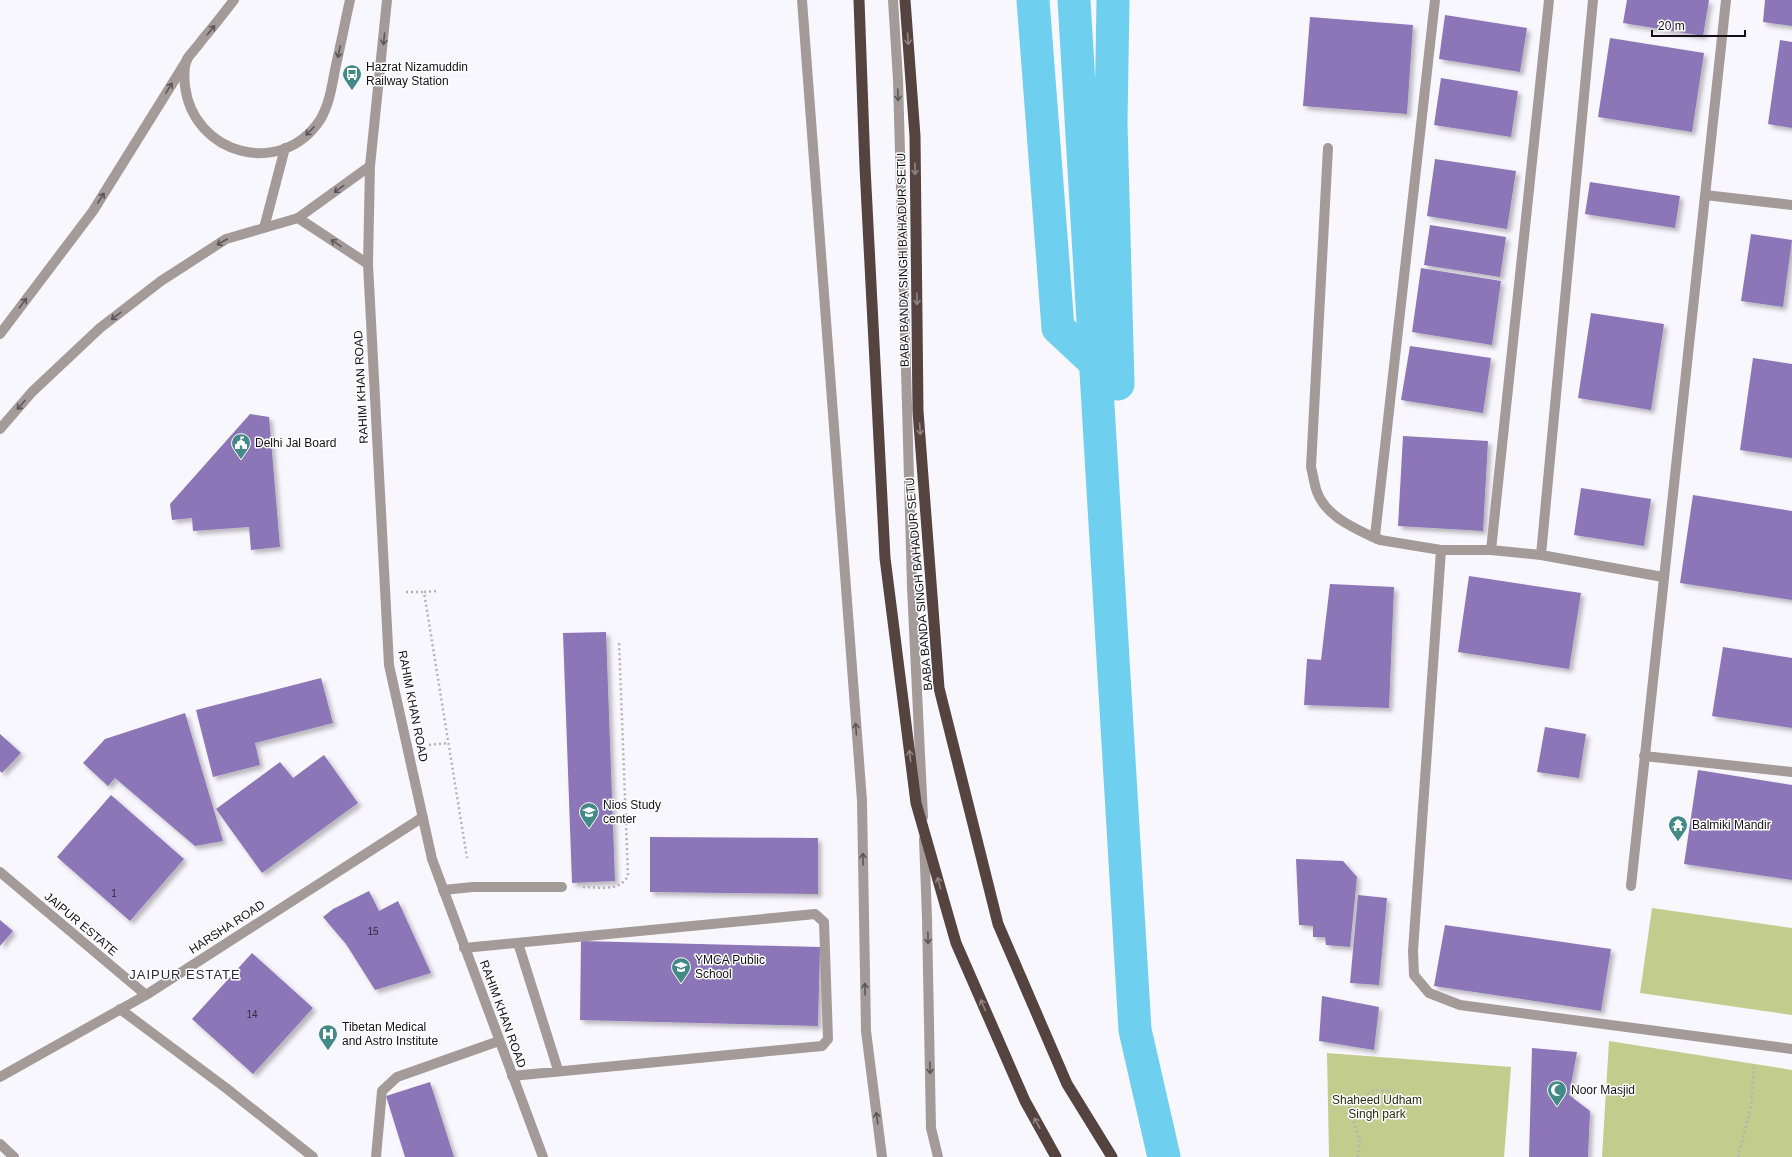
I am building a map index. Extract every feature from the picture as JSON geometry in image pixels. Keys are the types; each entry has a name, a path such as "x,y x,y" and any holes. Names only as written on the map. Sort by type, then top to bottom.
{"highway":[{"path":"859,0 865,167 885,558 916,803 956,943 1025,1101 1056,1157"},
{"name":"BABA BANDA SINGH BAHADUR SETU","path":"905,0 915,136 918,412 939,688 998,924 1067,1084 1112,1157"}],"street":[{"path":"0,334 92,211 187,60 234,0"},
{"path":"187,60 185,78 186,95 194,116 209,134 228,147 251,153 274,152 285,148 296,143 313,129 326,109 350,0"},
{"name":"RAHIM KHAN ROAD","path":"387,0 370,166 368,264 389,665 432,859 543,1157"},
{"path":"802,0 862,801 866,1031 882,1157"},
{"path":"893,0 898,80 912,587 927,918 931,1128 938,1157"},
{"path":"1377,539 1375,534 1435,0"},
{"path":"1491,550 1549,0"},
{"path":"1541,555 1593,0"},
{"path":"1631,886 1726,0"},
{"path":"264,228 285,148"},
{"path":"1328,148 1311,468 1316,490 1327,508 1344,523 1380,540 1441,550 1491,550 1541,555 1663,577"},
{"path":"0,429 32,392 100,328 161,281 226,239 298,218 370,166"},
{"path":"1704,195 1792,205"},
{"path":"298,218 368,264"},
{"path":"1441,550 1413,951 1414,975 1429,993 1460,1005 1792,1049"},
{"path":"1644,756 1792,772"},
{"name":"HARSHA ROAD","path":"0,1077 146,995 423,817"},
{"name":"JAIPUR ESTATE","path":"0,872 146,995"},
{"path":"443,890 473,887 562,887"},
{"path":"464,948 815,914 824,922 828,1039 822,1046 558,1070 512,1076"},
{"path":"518,943 558,1070"},
{"path":"120,1009 226,1088 312,1157"},
{"path":"376,1157 382,1091 389,1083 397,1077 499,1041"},
{"path":"0,1145 14,1157"}],"path":[{"path":"436,591 424,592 467,858"},
{"path":"562,887 618,887 624,883 628,876 619,641"},
{"path":"1738,1157 1751,1106 1756,1044"},
{"path":"1358,1157 1360,1140 1349,1106 1374,1090 1392,1091"}],"green space":[{"path":"1652,908 1792,928 1792,1015 1640,993"},
{"path":"1609,1041 1792,1070 1792,1157 1602,1157"},
{"name":"Shaheed Udham Singh park","path":"1327,1053 1511,1067 1504,1157 1329,1157"}],"building":[{"path":"1627,0 1709,0 1703,36 1623,23"},
{"path":"1765,0 1792,0 1792,26 1763,22"},
{"path":"1445,15 1527,28 1520,72 1439,59"},
{"path":"1310,17 1413,25 1407,114 1303,106"},
{"path":"1610,38 1704,53 1692,132 1598,117"},
{"path":"1780,40 1792,42 1792,128 1768,124"},
{"path":"1441,78 1518,91 1511,137 1434,125"},
{"path":"1435,159 1516,171 1507,229 1427,216"},
{"path":"1590,182 1680,196 1675,228 1585,214"},
{"path":"1430,225 1506,237 1500,277 1424,265"},
{"path":"1751,234 1792,240 1783,307 1741,301"},
{"path":"1421,268 1501,281 1492,345 1412,332"},
{"path":"1591,313 1664,324 1651,410 1578,398"},
{"path":"1410,346 1491,358 1483,413 1401,400"},
{"path":"1753,358 1792,364 1792,458 1740,450"},
{"name":"Delhi Jal Board","path":"250,414 269,417 280,547 251,550 249,527 193,531 192,518 172,520 170,504"},
{"path":"1403,436 1488,441 1483,531 1398,526"},
{"path":"1581,488 1651,499 1644,546 1574,535"},
{"path":"1693,495 1792,511 1792,600 1680,583"},
{"path":"1469,576 1581,593 1569,669 1458,652"},
{"path":"1330,584 1394,587 1389,708 1304,705 1307,659 1321,660"},
{"path":"606,632 615,881 572,883 563,633"},
{"path":"1723,647 1792,658 1792,728 1712,716"},
{"path":"321,678 333,723 255,743 260,765 213,777 196,710"},
{"path":"185,713 223,841 195,846 115,778 108,786 83,763 105,739"},
{"path":"1545,727 1586,734 1579,778 1537,772"},
{"path":"0,734 21,753 2,773 0,771"},
{"path":"324,755 358,803 262,873 216,809 280,762 293,778"},
{"path":"1698,770 1792,785 1792,880 1684,864"},
{"path":"111,795 184,859 130,921 57,857"},
{"path":"650,837 818,838 818,894 650,892"},
{"path":"1296,859 1343,861 1357,877 1350,947 1326,945 1325,937 1313,937 1313,926 1299,925"},
{"path":"369,891 379,911 398,901 431,973 375,990 346,944 323,917 333,909"},
{"path":"1358,895 1387,898 1379,985 1350,983"},
{"path":"0,920 13,931 0,946"},
{"path":"1445,925 1611,949 1601,1011 1434,986"},
{"path":"581,941 820,947 818,1026 580,1020"},
{"path":"252,953 313,1008 253,1074 192,1019"},
{"path":"1322,996 1379,1007 1374,1050 1319,1041"},
{"path":"1532,1048 1577,1052 1569,1095 1590,1111 1588,1157 1529,1157"},
{"path":"430,1082 454,1157 405,1157 386,1096"}],"waterway":[{"path":"1033,0 1058,328 1118,384 1111,123 1113,0"},
{"path":"1074,0 1135,1030 1164,1157"}],"place":[{"name":"Hazrat Nizamuddin Railway Station","path":"352,91"},
{"name":"Delhi Jal Board","path":"241,460"},
{"name":"Nios Study center","path":"589,829"},
{"name":"Balmiki Mandir","path":"1678,842"},
{"name":"YMCA Public School","path":"681,984"},
{"name":"Tibetan Medical and Astro Institute","path":"328,1051"},
{"name":"Noor Masjid","path":"1557,1107"}],"district":[{"name":"JAIPUR ESTATE","path":"185,974"}]}
